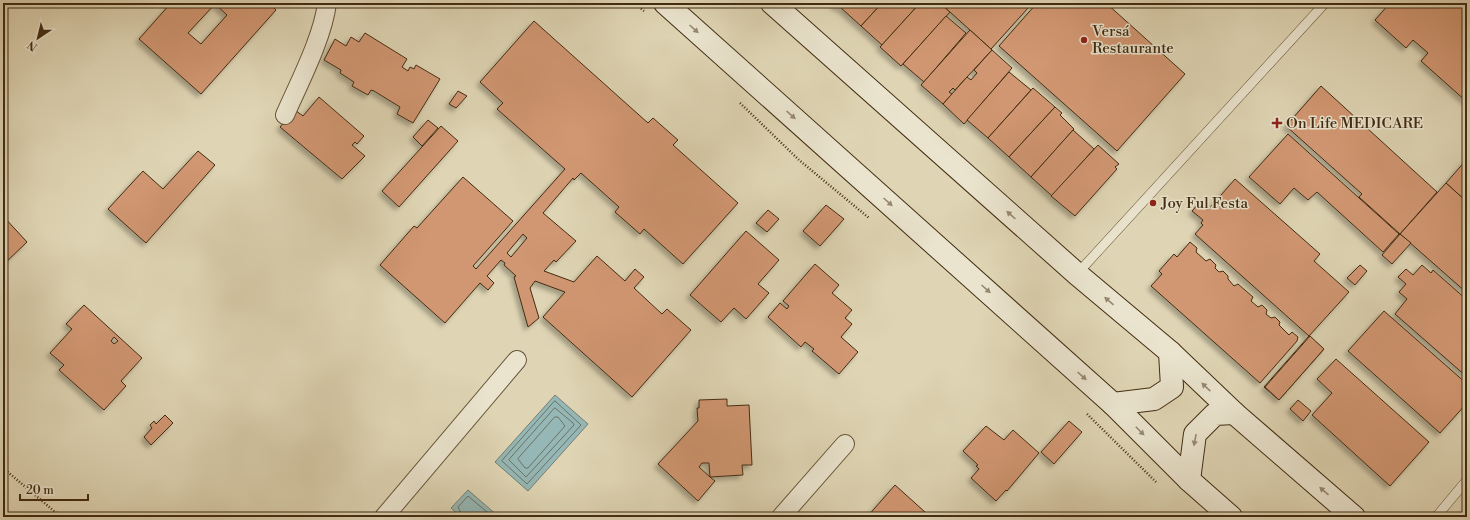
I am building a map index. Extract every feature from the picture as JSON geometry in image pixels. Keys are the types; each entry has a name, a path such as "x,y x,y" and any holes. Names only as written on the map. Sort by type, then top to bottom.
{"main road":[{"path":"665,3 1113,404 1189,480 1231,517"},
{"path":"772,3 1077,274 1170,352 1234,413 1354,517"},
{"path":"1113,404 1154,399 1172,387 1170,352"},
{"path":"1189,480 1195,434 1215,414 1234,413"}],"street":[{"path":"285,116 309,60 326,12 327,3"},
{"path":"384,517 517,360"},
{"path":"781,517 845,444"}],"lane":[{"path":"1077,274 1325,3"},
{"path":"1436,517 1467,480"}],"path":[{"path":"3,468 61,517"}],"water":[{"path":"555,395 588,424 528,491 495,462"},
{"path":"468,490 499,517 461,517 451,508"}],"building":[{"path":"171,3 269,3 276,10 201,94 139,39","holes":["215,4 227,15 201,44 188,33"]},
{"path":"832,3 843,3 838,8"},
{"path":"843,3 882,3 861,26 840,7"},
{"path":"882,3 920,3 882,45 861,26"},
{"path":"920,3 940,3 950,12 901,66 880,47"},
{"path":"940,3 1024,3 1029,7 991,49"},
{"path":"1037,3 1106,3 1185,74 1117,151 999,46"},
{"path":"1390,3 1467,3 1467,102 1421,61 1428,53 1413,40 1406,48 1375,20"},
{"path":"946,16 966,33 924,82 903,64"},
{"path":"534,21 648,123 653,118 678,140 673,145 738,203 683,264 644,229 640,234 615,212 619,207 581,173 574,180 573,178 543,213 576,241 556,262 554,260 544,271 574,282 597,256 625,281 635,269 644,277 634,288 662,314 667,309 691,330 632,397 543,317 565,292 535,281 530,288 539,318 528,327 514,277 516,276 504,265 505,263 501,260 487,276 494,283 488,290 480,283 445,323 380,265 414,226 417,228 463,177 513,221 473,266 476,269 565,169 497,109 503,103 480,82","holes":["523,234 527,238 511,257 507,253"]},
{"path":"970,30 992,50 955,90 953,88 949,92 952,94 943,104 921,85"},
{"path":"365,33 407,59 402,67 408,71 410,67 414,69 416,65 440,79 413,123 397,114 400,107 374,91 371,90 368,95 352,86 354,82 340,73 341,70 324,60 335,39 346,46 351,37 359,42"},
{"path":"992,50 1012,68 964,124 943,104 967,77 971,80 977,73 974,70"},
{"path":"1009,72 1031,90 988,138 967,120"},
{"path":"1321,86 1437,192 1400,234 1359,197 1362,194 1286,126"},
{"path":"1033,88 1055,107 1009,157 988,138"},
{"path":"458,91 467,96 456,108 449,104"},
{"path":"319,97 364,136 357,144 355,142 352,145 365,156 342,179 280,127 295,110 303,116"},
{"path":"1055,107 1062,113 1060,115 1074,129 1031,177 1009,157"},
{"path":"428,120 438,128 422,146 413,137"},
{"path":"441,126 458,141 399,207 382,191"},
{"path":"1073,130 1094,149 1052,196 1031,177"},
{"path":"1288,134 1399,234 1383,252 1317,192 1308,200 1294,188 1280,204 1249,177"},
{"path":"1098,145 1119,164 1115,167 1117,169 1075,216 1051,196"},
{"path":"198,151 215,165 146,243 108,209 143,171 163,189"},
{"path":"1467,159 1467,202 1446,183"},
{"path":"1235,179 1320,254 1314,261 1349,292 1309,336 1195,234 1203,225 1201,223 1203,220 1192,211 1199,203 1208,210"},
{"path":"1446,183 1467,202 1467,293 1400,234"},
{"path":"826,205 844,219 820,246 803,231"},
{"path":"768,210 779,219 767,232 756,223"},
{"path":"3,216 27,242 3,265"},
{"path":"746,231 779,260 758,284 769,293 746,319 734,308 721,322 690,295"},
{"path":"1400,234 1411,243 1392,264 1382,255"},
{"path":"1190,242 1197,248 1196,252 1206,261 1210,259 1216,265 1215,268 1219,272 1223,271 1228,276 1228,279 1234,286 1238,284 1253,297 1251,301 1258,307 1262,305 1267,310 1266,314 1271,318 1275,317 1280,322 1279,325 1289,335 1292,332 1298,337 1297,341 1260,383 1151,286 1162,274 1159,271 1174,254 1177,257"},
{"path":"815,264 839,285 832,293 852,310 845,318 852,324 841,337 858,352 839,374 812,351 814,349 805,342 801,347 768,317 780,303 787,309 789,306 783,301"},
{"path":"1360,265 1367,271 1355,285 1347,278"},
{"path":"1422,265 1431,273 1433,270 1467,300 1467,377 1395,314 1407,299 1399,292 1406,284 1398,277 1406,269 1413,275"},
{"path":"84,305 142,358 121,381 126,386 104,410 59,370 64,365 50,353 72,329 66,324","holes":["114,337 118,341 114,344 111,341"]},
{"path":"1384,311 1467,384 1467,403 1440,433 1348,351"},
{"path":"1309,336 1324,349 1279,400 1264,387"},
{"path":"1310,336 1324,349 1279,400 1265,387"},
{"path":"1336,359 1429,442 1390,486 1312,415 1332,393 1317,379"},
{"path":"727,399 727,406 749,405 752,465 742,465 743,475 710,477 715,481 698,501 658,464 698,421 697,408 699,408 699,400","holes":["702,463 709,463 710,477 699,467"]},
{"path":"1298,400 1311,411 1303,421 1290,409"},
{"path":"165,415 173,423 151,445 144,437 152,428 150,425 154,421 156,424"},
{"path":"1069,421 1082,432 1054,464 1041,452"},
{"path":"986,426 1004,440 1013,430 1039,453 1007,491 1006,490 996,501 971,478 979,469 976,466 978,465 963,451"},
{"path":"895,485 925,512 920,517 867,517"}],"place":[{"name":"Versá Restaurante","path":"1084,40"},
{"name":"On Life MEDICARE","path":"1277,123"},
{"name":"Joy Ful Festa","path":"1153,203"}]}
